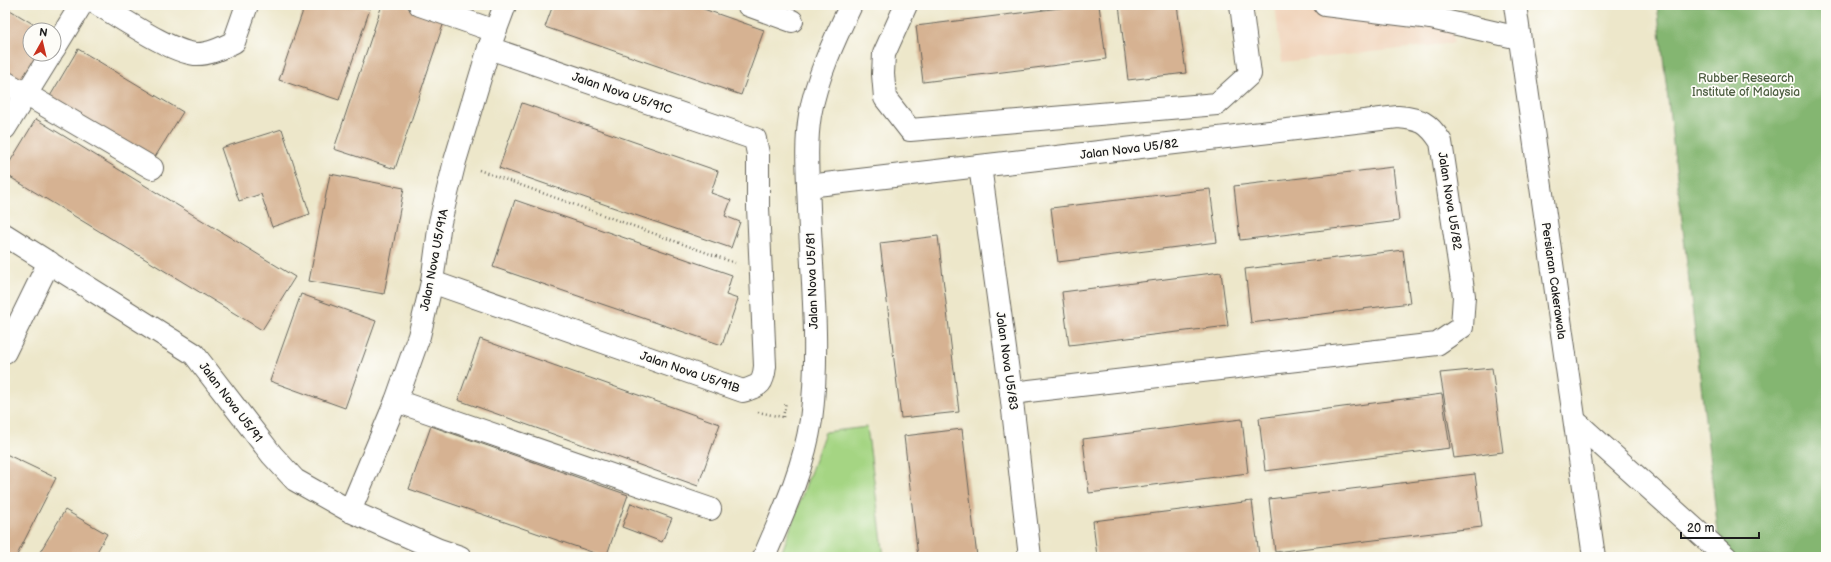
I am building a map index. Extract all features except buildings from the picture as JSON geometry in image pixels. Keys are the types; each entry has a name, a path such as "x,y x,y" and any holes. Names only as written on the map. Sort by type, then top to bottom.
{"street":[{"path":"62,36 81,5"},
{"path":"98,5 122,11 174,48 196,54 218,50 234,42 247,5"},
{"name":"Jalan Nova U5/91C","path":"420,5 492,39 755,139"},
{"name":"Jalan Nova U5/91A","path":"350,511 396,401 419,336 432,282 440,222 455,161 492,39 504,5"},
{"path":"748,5 792,21"},
{"name":"Jalan Nova U5/81","path":"764,557 787,505 799,469 811,421 815,353 807,142 814,97 836,37 851,5"},
{"path":"906,5 884,54 884,74 885,98 910,130 1217,104 1250,74 1241,5"},
{"path":"1326,5 1431,12 1519,38"},
{"name":"Persiaran Cakerawala","path":"1515,5 1594,557"},
{"path":"5,128 46,62"},
{"path":"5,82 152,168"},
{"name":"Jalan Nova U5/82","path":"808,186 1398,117 1412,118 1424,122 1433,129 1441,142 1464,296 1462,326 1437,344 1011,393"},
{"name":"Jalan Nova U5/91B","path":"432,282 743,391 759,386 764,379 765,366 758,206 758,154 755,139"},
{"name":"Jalan Nova U5/83","path":"980,166 1011,393 1030,557"},
{"name":"Jalan Nova U5/91","path":"5,235 194,354 272,455 295,480 350,511 440,550 460,557"},
{"path":"5,352 49,262"},
{"path":"396,401 710,509"},
{"path":"1574,421 1726,557"}],"path":[{"path":"455,161 762,272"},
{"path":"743,391 737,405 765,415 811,421"}],"shaded area":[{"path":"1275,5 1449,5 1454,43 1282,62"}],"green space":[{"name":"Rubber Research Institute of Malaysia","path":"1657,5 1826,5 1826,557 1721,557"},
{"path":"867,427 884,557 780,557 825,432"}]}
